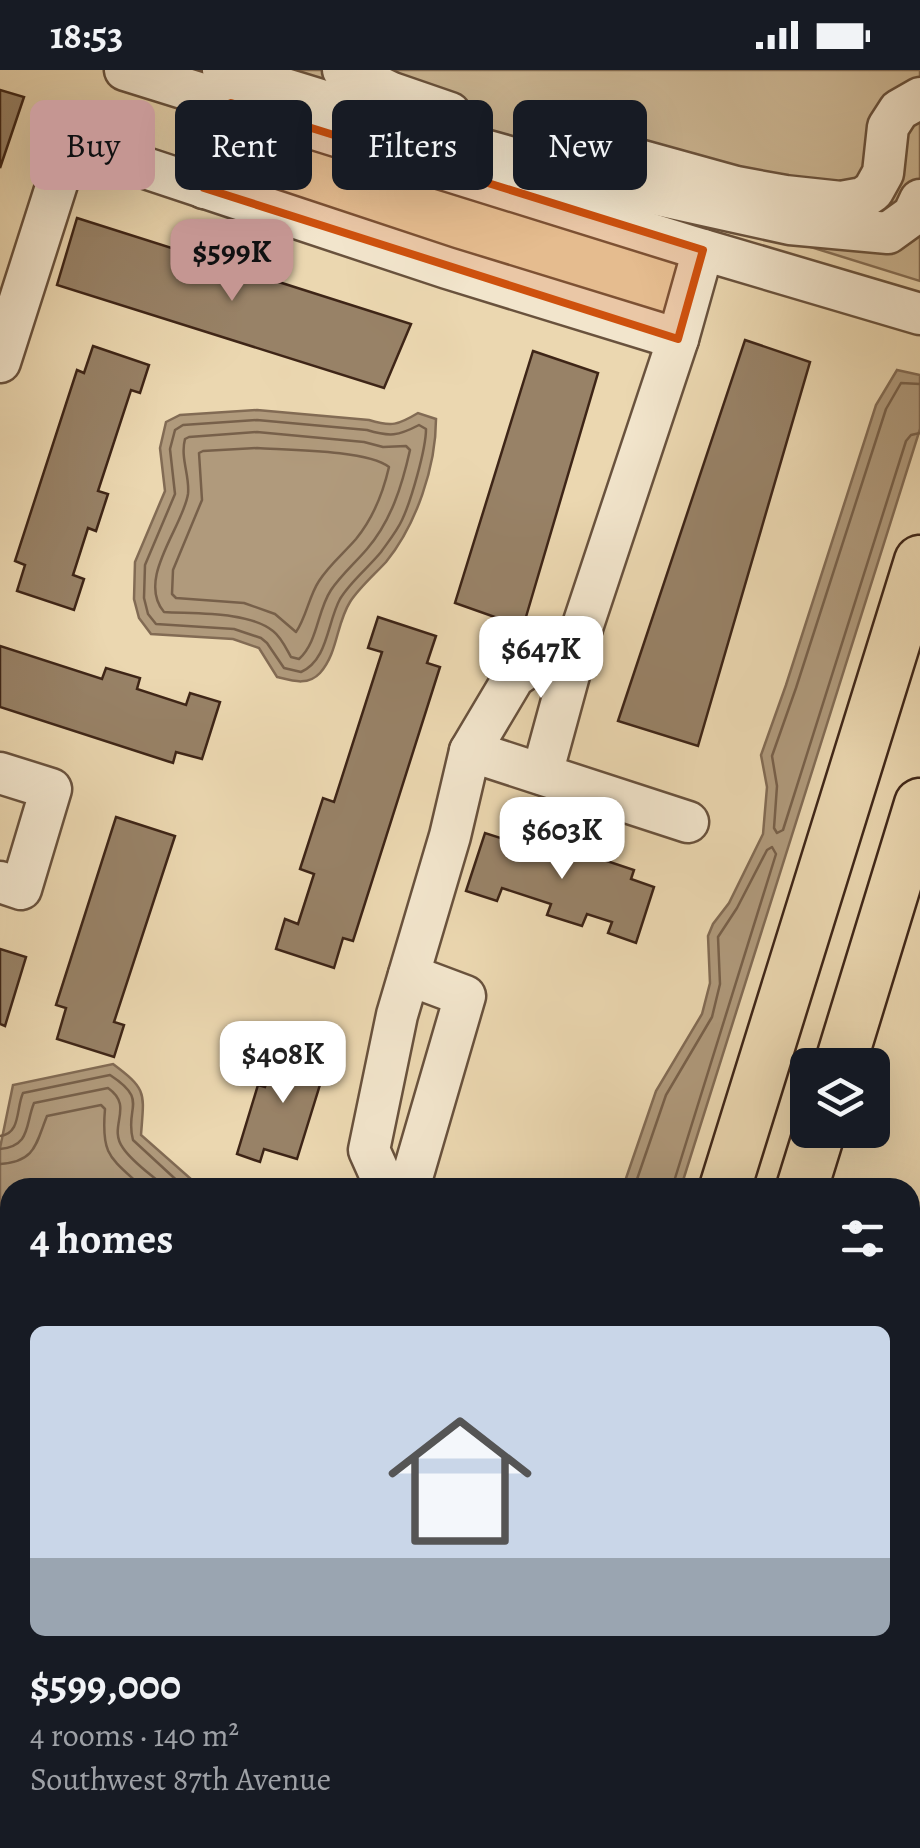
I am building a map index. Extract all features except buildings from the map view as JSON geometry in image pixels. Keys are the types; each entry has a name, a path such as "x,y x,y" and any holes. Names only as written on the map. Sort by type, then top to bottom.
{"main road":[{"path":"728,1178 920,561"},
{"path":"845,1048 920,804"},
{"path":"805,1178 814,1148"}],"street":[{"path":"125,70 227,86 599,182 790,224 888,233 913,215 920,200"},
{"path":"343,70 392,93 562,151 608,159 636,159 736,187 841,202 874,191 883,173 888,126 899,110 920,98"},
{"path":"227,86 249,100"},
{"path":"312,128 920,314"},
{"path":"0,362 70,143 175,178"},
{"path":"210,190 678,339"},
{"path":"248,202 252,190"},
{"path":"542,774 581,631 678,339 702,250"},
{"path":"381,1178 368,1150 398,1015 450,836 470,751 514,677 581,631"},
{"path":"470,751 688,822"},
{"path":"0,773 51,789 21,889 0,882"},
{"path":"409,975 465,996 412,1178"}],"highlighted area":[{"path":"231,103 703,250 678,339 204,188"}],"shaded area":[{"path":"242,70 920,70 920,281 628,190 647,190 647,100 513,100 513,154 493,148 493,100 338,100"}],"water":[{"path":"897,370 920,375 920,429 684,1178 626,1178 656,1091 702,1014 710,983 708,936 763,834 767,787 761,755 876,405"},
{"path":"257,410 389,424 418,413 436,419 428,476 406,531 386,562 350,602 326,665 305,681 277,677 259,648 233,639 151,634 139,618 134,599 135,562 165,491 160,448 166,422 180,415"},
{"path":"113,1064 133,1080 141,1094 141,1135 190,1178 0,1178 0,1148 13,1085"}]}
